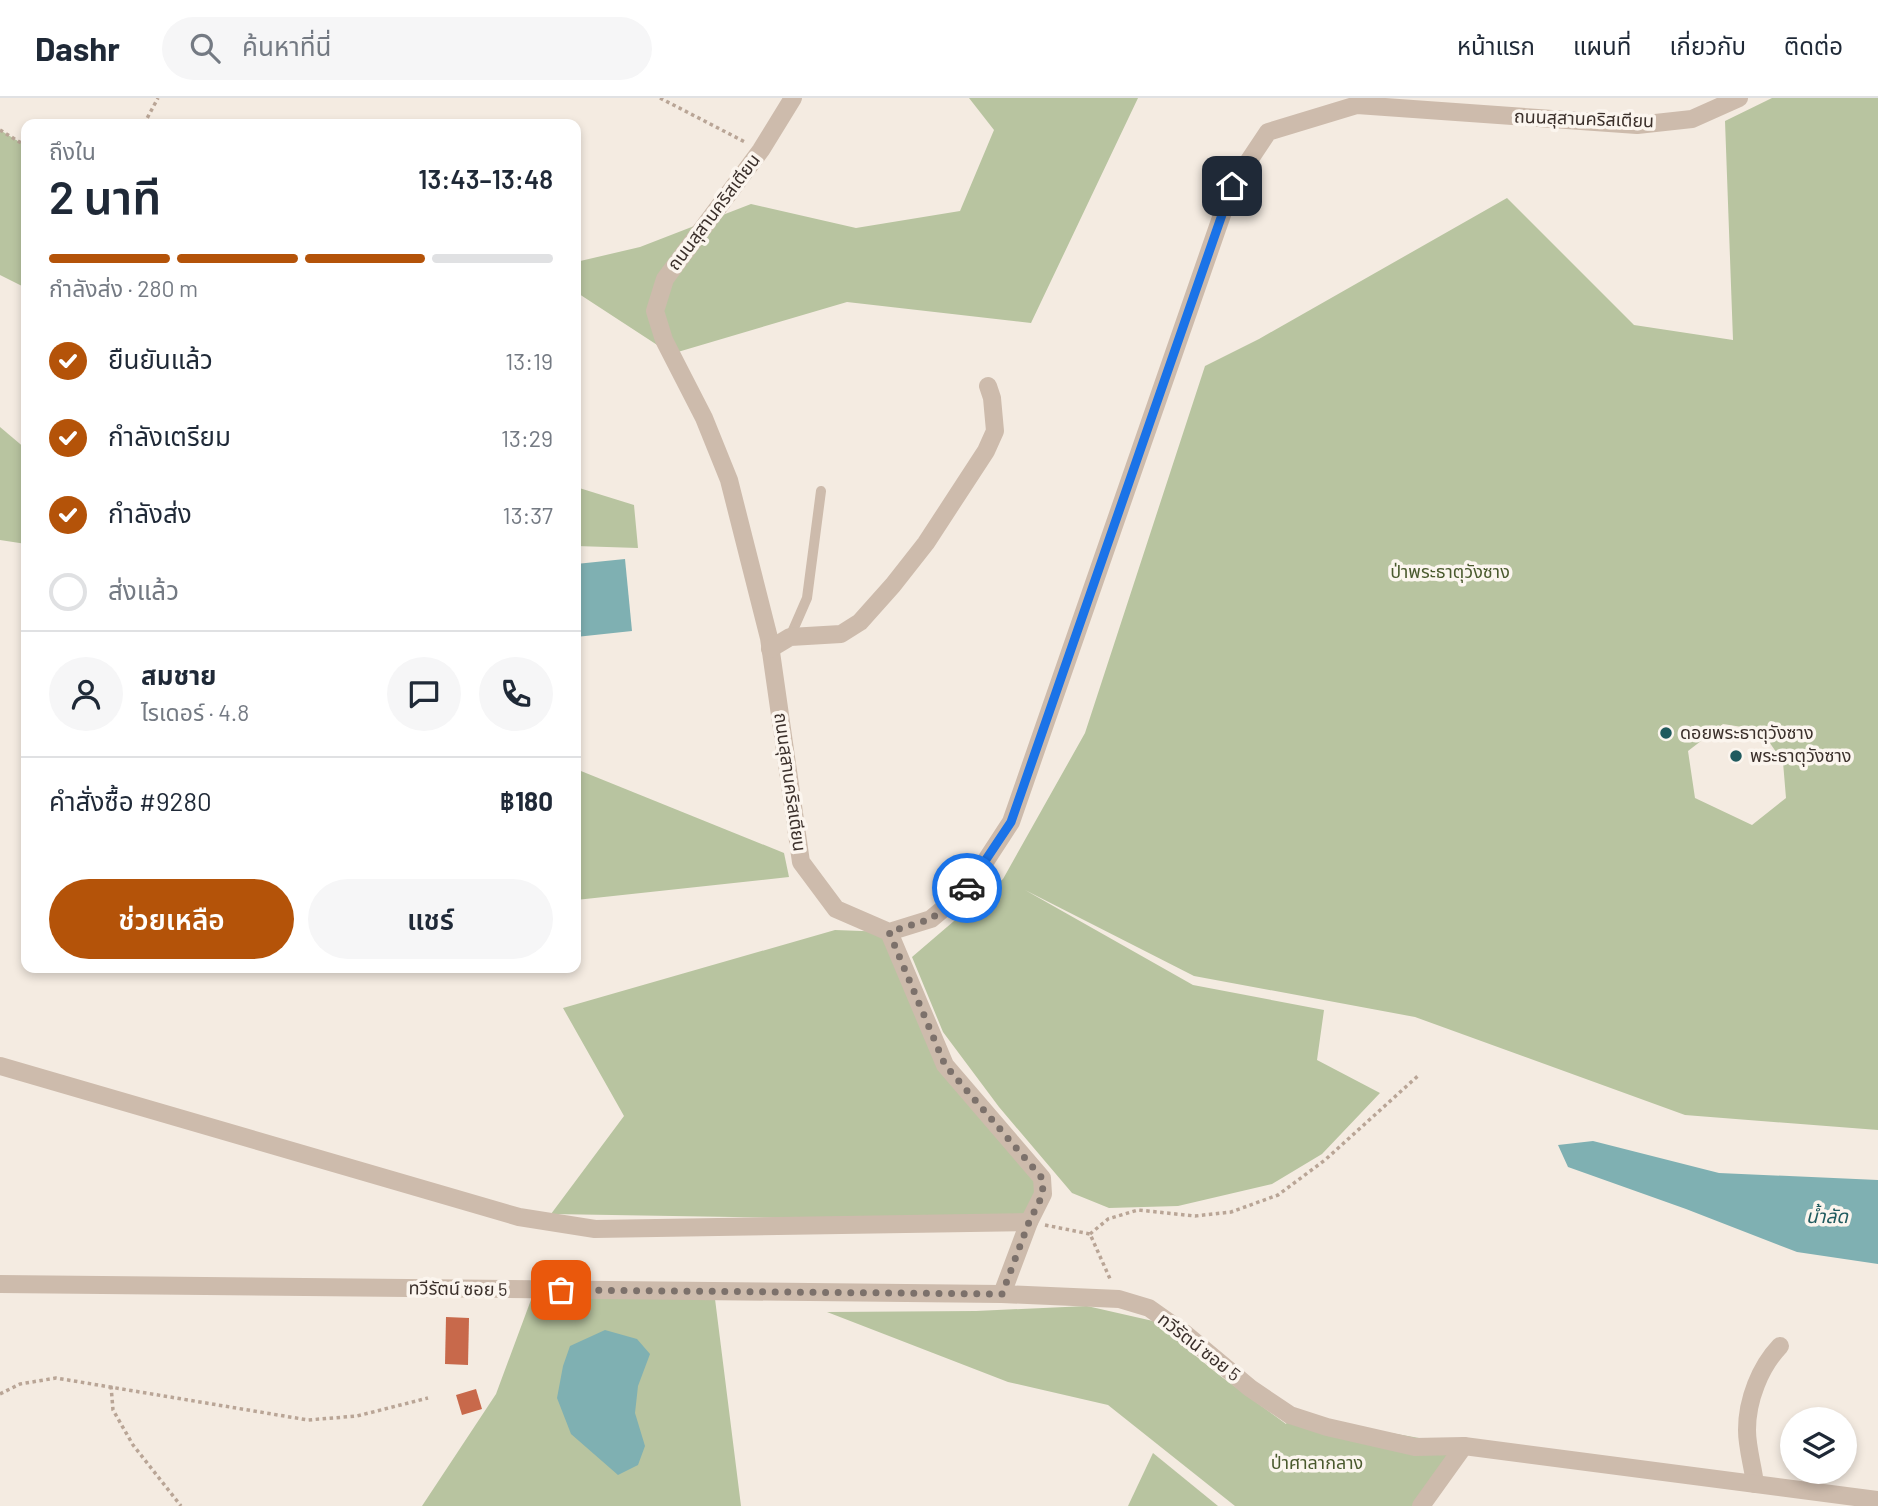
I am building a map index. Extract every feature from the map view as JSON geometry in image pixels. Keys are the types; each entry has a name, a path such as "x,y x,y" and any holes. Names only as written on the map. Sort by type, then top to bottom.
{"street":[{"name":"ถนนสุสานคริสเตียน","path":"793,98 761,150 665,279 655,311 664,340 704,418 729,480 771,649 801,862 836,909 889,932 931,919 968,888 1011,822 1232,186 1268,132 1357,105 1637,125 1692,119 1739,98"},
{"path":"771,649 790,637 841,634 860,622 901,575 926,543 986,451 995,431 992,398 988,386"},
{"path":"889,932 945,1065 1042,1178 1043,1194 1029,1222 1002,1294"},
{"path":"0,1066 519,1217 595,1229 1029,1222"},
{"name":"ทวีรัตน์ ซอย 5","path":"0,1284 1002,1294 1119,1299 1149,1308 1183,1332 1250,1388 1290,1415 1327,1427 1415,1447 1464,1446 1878,1500"},
{"path":"1755,1484 1747,1432 1748,1415 1757,1382 1768,1359 1780,1346"},
{"path":"1421,1506 1464,1446"}],"lane":[{"path":"790,637 807,598 821,491"}],"path":[{"path":"147,119 158,98"},
{"path":"660,98 761,150"},
{"path":"0,130 21,143"},
{"path":"1090,1234 1108,1219 1138,1210 1195,1216 1231,1212 1278,1195 1325,1160 1420,1074"},
{"path":"1029,1222 1090,1234"},
{"path":"1090,1234 1119,1299"},
{"path":"0,1394 20,1384 56,1378 308,1420 357,1416 428,1398"},
{"path":"111,1386 113,1410 133,1445 181,1506"}],"green space":[{"path":"969,98 1138,98 1031,323 847,302 671,354 581,295 581,261 640,247 751,204 856,228 960,211 994,130"},
{"name":"ป่าพระธาตุวังซาง","path":"1772,98 1878,98 1878,1130 1685,1115 1415,1017 1194,976 1025,890 1193,985 1324,1010 1317,1060 1380,1093 1322,1154 1272,1184 1178,1206 1109,1208 1072,1193 999,1107 943,1032 912,957 1003,879 1085,733 1205,366 1259,339 1507,198 1634,325 1733,340 1725,121","holes":["1723,724 1761,730 1783,762 1786,798 1752,825 1695,798 1688,751"]},
{"path":"0,130 21,143 21,286 0,275"},
{"path":"0,427 21,445 21,543 0,540"},
{"path":"581,489 634,505 638,548 581,546"},
{"path":"581,771 784,853 789,877 581,899"},
{"path":"835,930 889,932 945,1065 1042,1178 1029,1222 551,1214 624,1116 563,1008"},
{"path":"535,1289 714,1291 741,1506 422,1506 496,1394"},
{"name":"ป่าศาลากลาง","path":"1087,1306 1153,1321 1219,1375 1286,1424 1290,1415 1464,1446 1430,1506 1235,1506 1108,1405 1008,1382 827,1312 976,1311"},
{"path":"1153,1453 1218,1506 1128,1506"}],"water":[{"path":"625,559 632,631 581,636 581,563"},
{"name":"น้ำลัด","path":"1593,1141 1719,1173 1878,1180 1878,1264 1797,1252 1568,1167 1558,1145"},
{"path":"605,1330 637,1339 650,1354 638,1386 635,1413 645,1446 638,1465 618,1475 571,1434 557,1398 570,1346"}],"building":[{"path":"446,1317 469,1318 468,1365 445,1364"},
{"path":"476,1389 482,1409 462,1415 456,1395"}],"way so far":[{"path":"561,1290 1002,1294 1029,1222 1043,1194 1042,1178 945,1065 889,932 931,919 967,888"}],"place":[{"name":"ดอยพระธาตุวังซาง","path":"1666,733"},
{"name":"พระธาตุวังซาง","path":"1736,756"}],"route":[{"path":"967,888 1011,822 1232,186"}]}
